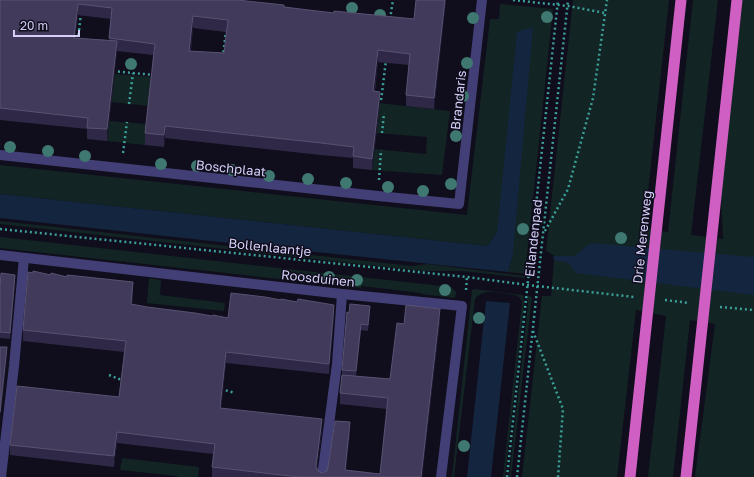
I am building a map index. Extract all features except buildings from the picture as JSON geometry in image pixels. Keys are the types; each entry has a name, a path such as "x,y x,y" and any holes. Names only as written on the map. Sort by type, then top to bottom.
{"highway":[{"name":"Drie Merenweg","path":"630,477 681,0"},
{"path":"686,477 700,352 709,250 737,0"}],"street":[{"name":"Brandaris","path":"459,204 482,0"},
{"name":"Boschplaat","path":"0,155 459,204"},
{"name":"Roosduinen","path":"0,255 342,294 462,306 441,477"},
{"path":"1,477 14,366 24,258"},
{"path":"322,477 337,364 342,294"}],"path":[{"path":"390,22 392,0"},
{"path":"513,0 605,12"},
{"path":"506,477 558,0"},
{"name":"Eilandenpad","path":"517,477 568,0"},
{"path":"544,233 568,189 593,98 607,0"},
{"path":"78,44 82,7"},
{"path":"223,60 226,28"},
{"path":"373,100 381,101 386,54"},
{"path":"111,70 156,76"},
{"path":"129,104 133,73"},
{"path":"382,134 384,113"},
{"path":"124,143 127,122"},
{"path":"378,196 381,150"},
{"name":"Bollenlaantje","path":"0,229 467,277 538,286"},
{"path":"533,330 563,408 558,477"},
{"path":"109,375 119,379 126,379"},
{"path":"215,388 235,393"}],"green space":[{"path":"573,0 669,0 644,228 668,232 693,0 718,0 691,235 723,239 720,177 738,0 754,0 754,477 695,477 715,324 690,320 673,477 648,477 666,316 636,310 617,477 522,477 542,296 551,296 553,257 555,256 546,251"},
{"path":"500,4 553,9 525,274 508,272 513,254 497,233 487,246 0,194 0,165 467,215 490,19 499,19"},
{"path":"115,74 152,77 149,106 111,102"},
{"path":"379,103 450,111 442,175 372,170 375,149 426,154 427,137 376,133"},
{"path":"109,121 147,124 145,145 107,141"},
{"path":"0,221 412,266 428,264 525,276 525,278 462,271 422,271 0,224"},
{"path":"0,237 451,287 456,292 455,298 362,286 361,288 0,248"},
{"path":"149,278 161,280 160,295 225,303 224,311 147,303"},
{"path":"472,290 523,295 524,304 505,477 503,477 522,302 516,295 488,292 479,295 475,299 454,477 452,477"},
{"path":"527,295 532,297 511,477 509,477 528,304"},
{"path":"122,458 199,467 198,477 177,477 120,470"}],"water":[{"path":"533,27 513,254 508,272 0,218 0,194 487,246 497,233 517,32"},
{"path":"591,243 754,257 754,295 576,273 569,263 554,260 553,257 555,256 574,256"},
{"path":"486,301 510,303 491,477 467,477"}]}
